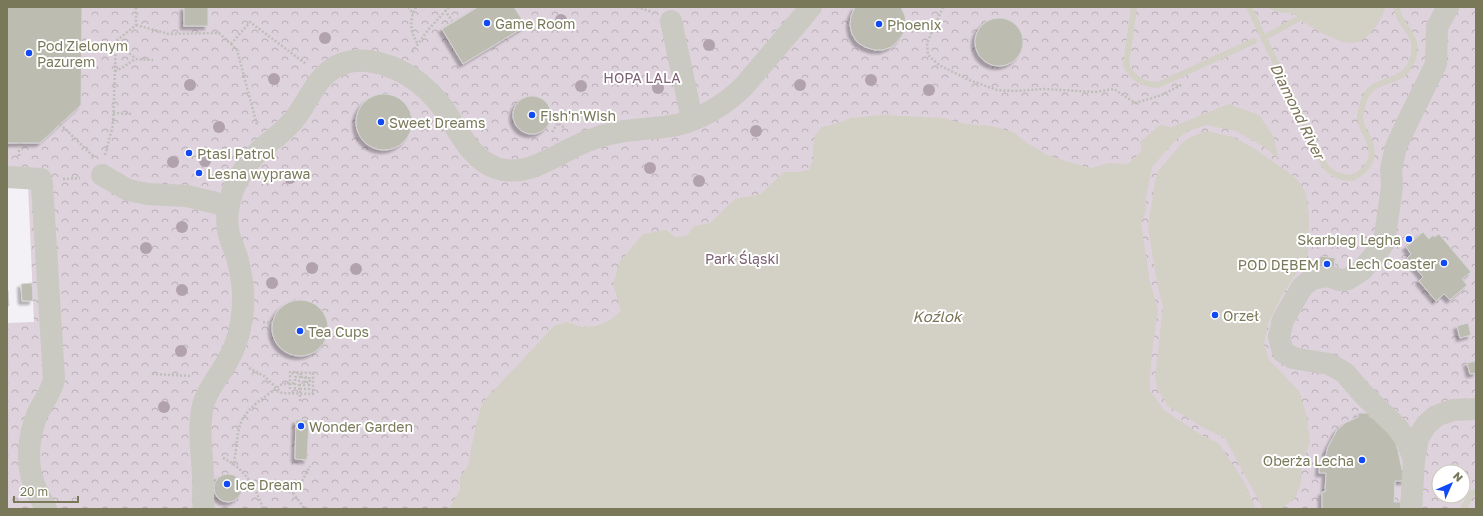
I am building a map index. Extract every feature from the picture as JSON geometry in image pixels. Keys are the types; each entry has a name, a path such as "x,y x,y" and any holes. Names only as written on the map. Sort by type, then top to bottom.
{"street":[{"path":"204,509 201,429 203,404 209,390 239,336 244,299 243,281 228,231 228,206 236,184 248,164 256,154 294,121 323,77 336,67 348,62 361,60 375,62 414,79 430,92 443,108 476,156 486,164 513,172 528,169 595,138 631,130 677,125 703,115 732,98 744,86 811,7"},
{"path":"1414,460 1407,442 1397,427 1363,394 1345,373 1329,364 1293,358 1283,352 1279,337 1283,320 1302,287 1312,278 1328,276 1340,280 1348,279 1362,270 1381,247 1386,236 1392,187 1391,168 1396,147 1436,64 1437,27 1448,7"},
{"path":"671,21 692,119"},
{"path":"13,169 47,179 54,379 52,389 38,413 32,429 29,462 33,481 46,509"},
{"path":"103,170 128,190 148,194 187,196 228,206"},
{"path":"1411,509 1414,460 1418,438 1426,425 1436,416 1453,410 1476,409"}],"path":[{"path":"136,7 136,25"},
{"path":"408,7 413,13"},
{"path":"416,7 411,20 412,33 417,43"},
{"path":"400,72 417,43 449,7"},
{"path":"943,7 927,43 928,55 939,65 969,80 996,90 1014,91 1044,89 1095,92 1114,89 1135,103 1162,95 1183,84"},
{"path":"445,10 452,21"},
{"path":"231,44 250,22 308,66"},
{"path":"136,25 169,34 219,33 231,44 237,50 259,133 266,145"},
{"path":"103,170 113,125 116,41 136,25"},
{"path":"116,45 123,48 135,59"},
{"path":"115,71 135,59 153,60"},
{"path":"113,113 132,114"},
{"path":"60,124 103,170"},
{"path":"13,169 19,143"},
{"path":"47,179 76,179 103,170"},
{"path":"152,374 222,368 264,376 282,393 313,394 313,373 290,372 290,389"},
{"path":"301,376 309,377 309,389 299,387 295,388 295,377 301,376"},
{"path":"299,387 305,385 305,377"},
{"path":"309,381 313,380"},
{"path":"300,401 299,381 301,381"},
{"path":"234,463 238,428 243,416 256,403 281,384 294,383"},
{"path":"202,451 220,456 234,463 254,485 263,509"},
{"path":"293,494 300,485 310,466"},
{"path":"254,485 265,483 283,488 293,494 304,508"}],"green space":[{"name":"Park Śląski","path":"7,7 1476,7 1476,509 7,509 7,323 34,322 28,185 7,184"}],"water":[{"path":"1267,7 1386,7 1373,31 1365,38 1354,43 1332,38 1310,26 1293,14 1276,12"},
{"name":"Koźlok","path":"1228,104 1259,115 1274,137 1278,158 1261,145 1236,131 1206,125 1188,131 1176,140 1152,167 1146,197 1146,211 1141,223 1150,282 1158,310 1152,352 1150,391 1164,410 1198,433 1219,444 1243,480 1256,509 449,509 460,490 460,477 468,466 482,403 554,326 566,322 582,327 596,326 611,320 621,311 613,284 619,263 643,234 666,230 675,237 687,236 694,226 710,223 735,199 761,194 784,172 809,170 813,160 815,135 822,127 839,123 850,118 883,115 943,118 966,124 992,126 1013,132 1027,143 1048,155 1091,168 1109,163 1128,164 1142,151 1140,142 1160,125 1172,127"},
{"path":"1206,131 1233,137 1255,149 1292,175 1301,184 1306,194 1309,216 1308,255 1281,297 1268,324 1264,344 1269,360 1299,391 1307,417 1310,442 1302,464 1301,482 1295,498 1281,509 1266,509 1262,507 1225,438 1202,427 1168,406 1157,389 1155,377 1163,307 1157,283 1148,227 1155,182 1159,170 1181,144 1191,137"}],"building":[{"path":"7,7 82,7 81,105 40,143 7,143"},
{"path":"184,7 208,7 208,26 184,26"},
{"path":"478,7 514,7 526,26 463,64 442,29"},
{"path":"855,7 901,7 905,16 906,25 903,34 891,47 883,50 874,50 865,47 857,42 852,34 850,25 851,16"},
{"path":"994,18 1004,18 1013,22 1019,28 1022,33 1022,51 1013,62 1004,66 994,66 985,62 979,56 975,47 975,37 979,28 985,22"},
{"path":"384,94 395,96 404,102 410,111 412,122 410,133 404,142 395,148 384,150 373,148 364,142 358,133 356,122 358,111 364,102 373,96"},
{"path":"528,96 536,96 543,99 548,104 551,115 548,126 543,131 536,134 528,134 521,131 516,126 513,119 513,111 516,104 521,99"},
{"path":"1423,232 1429,239 1433,235 1434,237 1439,234 1471,272 1462,279 1467,285 1450,300 1444,294 1436,301 1419,281 1423,277 1407,258 1411,254 1406,247"},
{"name":"POD DĘBEM","path":"1320,256 1335,258 1334,272 1319,270"},
{"path":"32,283 33,301 22,301 21,284"},
{"path":"8,290 9,306 7,306"},
{"path":"300,300 311,302 320,308 326,317 328,328 326,339 320,348 311,354 300,356 289,354 280,348 274,339 272,328 274,317 280,308 289,302"},
{"path":"1468,323 1471,335 1460,338 1457,326"},
{"path":"1476,361 1476,373 1470,374 1467,363"},
{"name":"Oberża Lecha","path":"1358,413 1369,413 1370,417 1378,420 1395,441 1402,470 1405,470 1405,481 1395,481 1394,502 1401,502 1401,509 1322,509 1322,492 1325,492 1326,473 1319,473 1320,461 1324,462 1328,447 1337,430 1345,423 1358,417"},
{"path":"296,420 309,420 307,460 295,459"},
{"path":"228,474 238,478 242,488 238,498 228,502 218,498 214,488 218,478"}],"waterway":[{"name":"Diamond River","path":"1134,7 1126,65 1135,78 1147,84 1158,85 1254,41"},
{"name":"Diamond River","path":"1249,7 1325,166 1331,172 1353,178 1363,171 1370,162 1372,151 1360,118 1367,93 1373,87 1396,78 1404,73 1410,66 1414,54 1411,34 1398,14 1397,7"},
{"name":"Diamond River","path":"1269,35 1305,15"},
{"path":"1463,509 1472,493 1476,492"}],"place":[{"name":"Game Room","path":"487,23"},
{"name":"Phoenix","path":"879,24"},
{"name":"Pod Zielonym Pazurem","path":"29,53"},
{"name":"Fish'n'Wish","path":"532,115"},
{"name":"Sweet Dreams","path":"381,122"},
{"name":"Ptasi Patrol","path":"189,153"},
{"name":"Lesna wyprawa","path":"199,173"},
{"name":"Skarbieg Legha","path":"1409,239"},
{"name":"Lech Coaster","path":"1444,263"},
{"name":"POD DĘBEM","path":"1327,264"},
{"name":"Orzeł","path":"1215,315"},
{"name":"Tea Cups","path":"300,331"},
{"name":"Wonder Garden","path":"301,426"},
{"name":"Oberża Lecha","path":"1362,460"},
{"name":"Ice Dream","path":"227,484"}],"park label":[{"name":"HOPA LALA","path":"642,77"}]}
